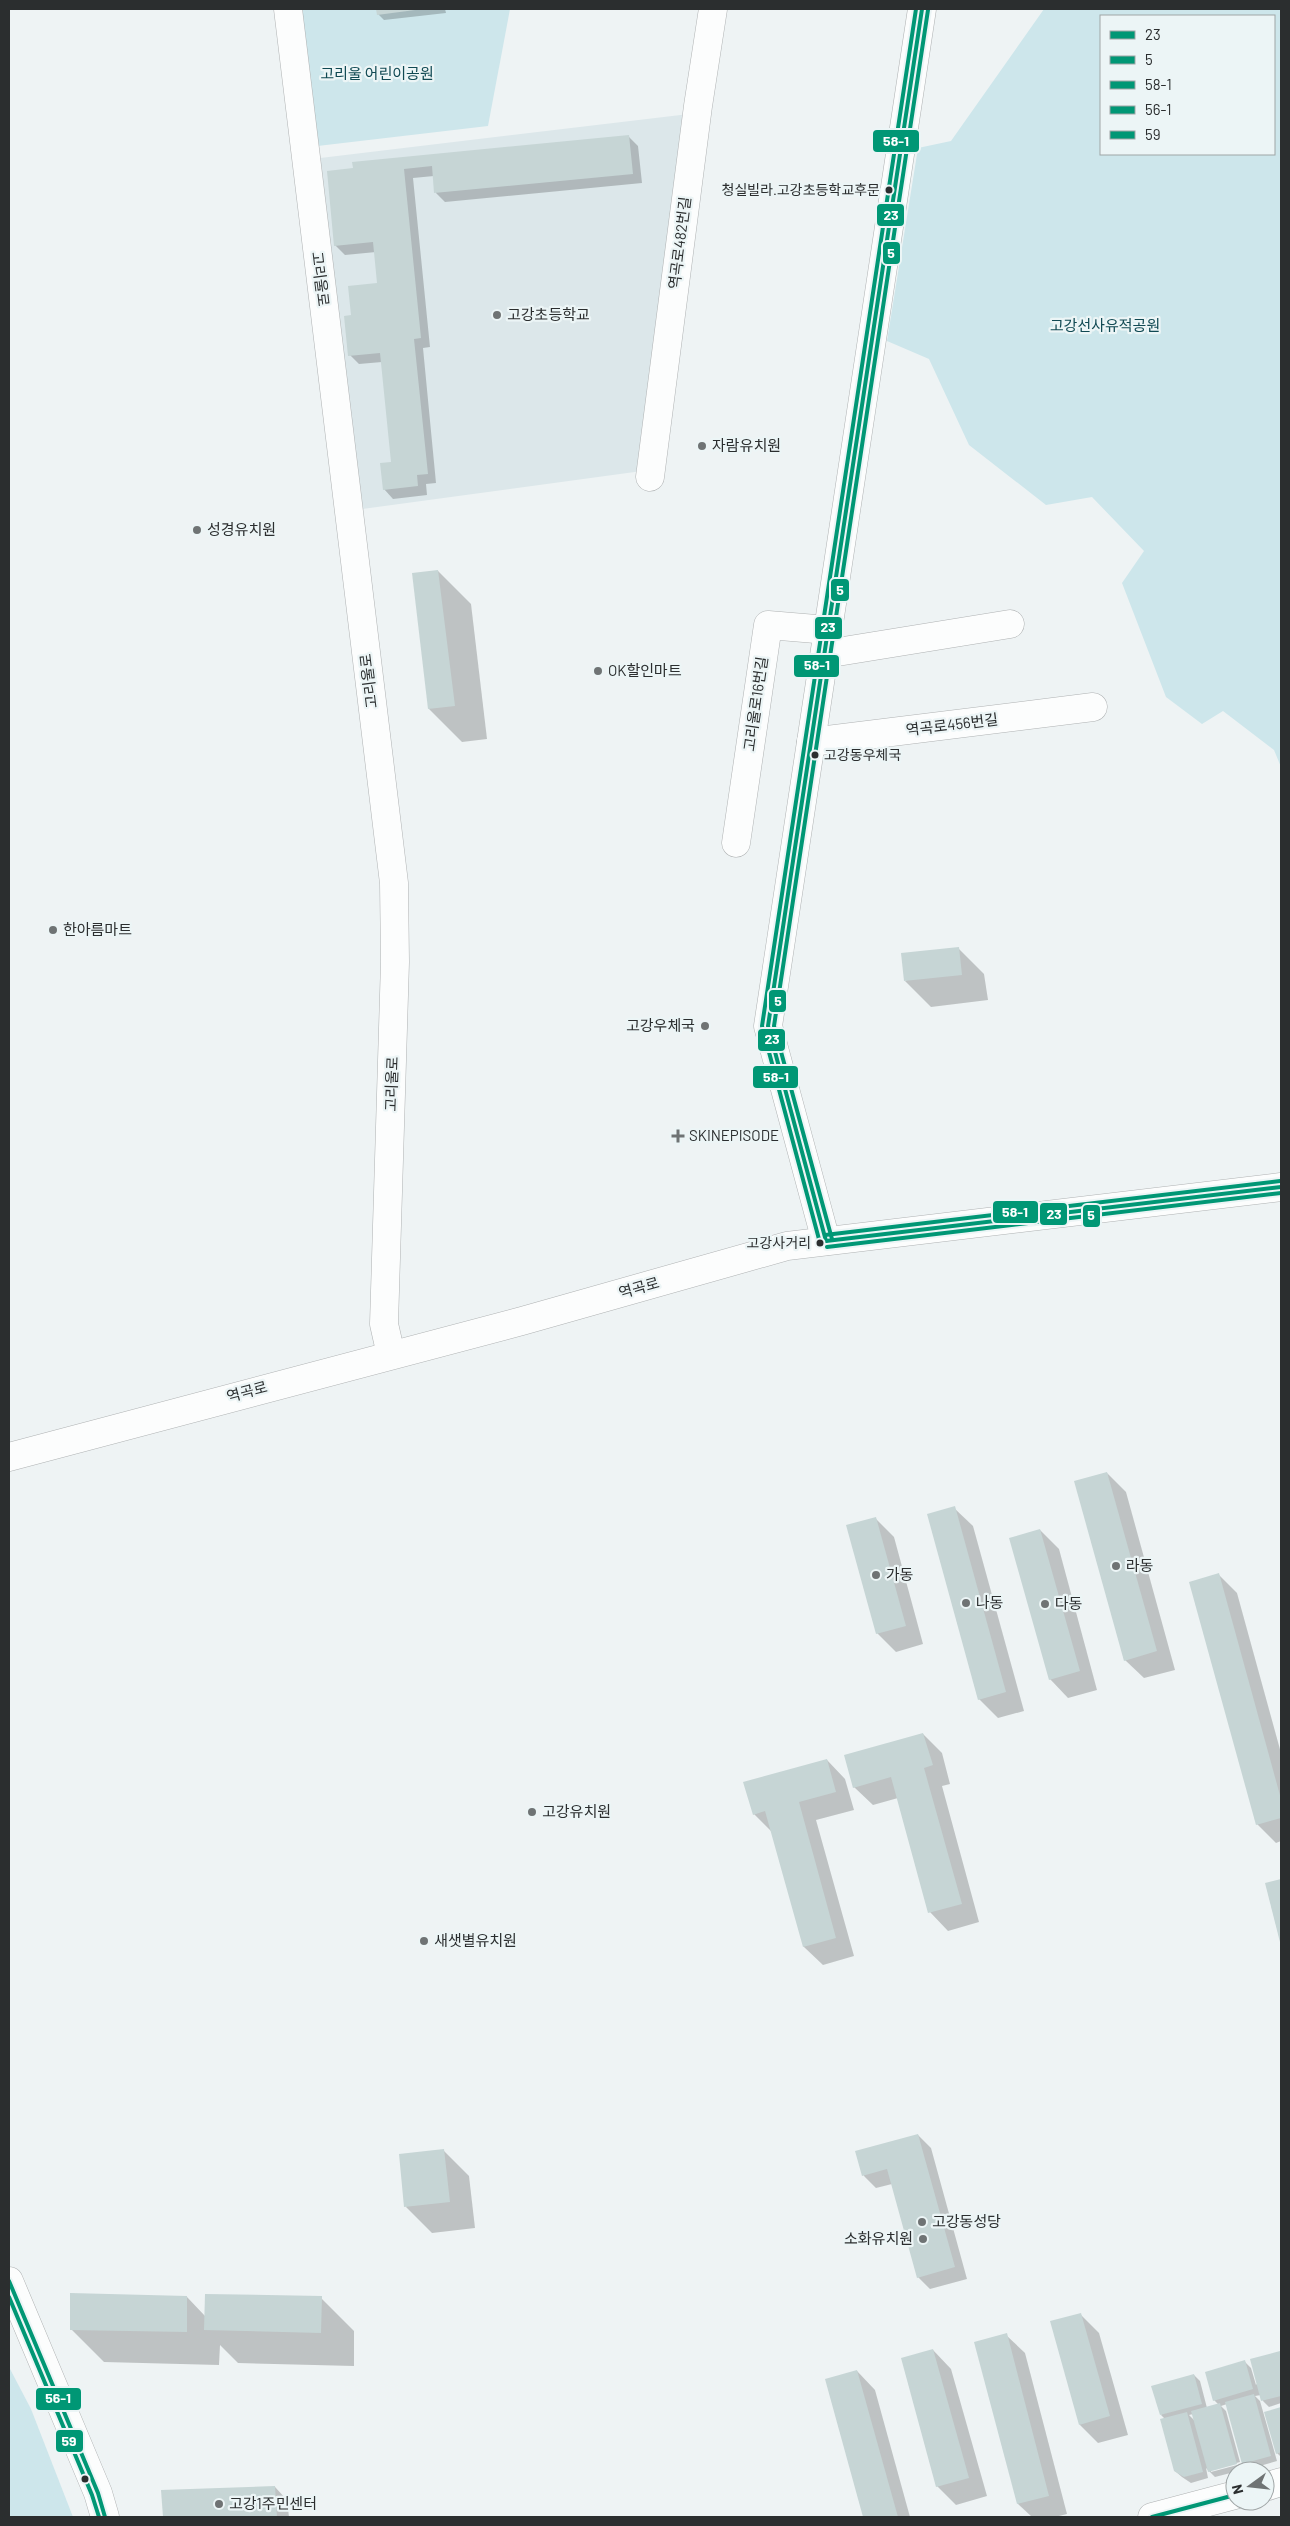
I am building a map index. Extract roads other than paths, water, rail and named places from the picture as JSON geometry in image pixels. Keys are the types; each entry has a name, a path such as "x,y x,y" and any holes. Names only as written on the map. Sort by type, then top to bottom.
{"street":[{"name":"고리울로","path":"288,9 394,883 395,962 384,1324 391,1355"},
{"name":"역곡로482번길","path":"650,477 698,106 713,9"},
{"path":"826,1241 768,1026 922,9"},
{"path":"826,642 1010,624"},
{"name":"고리울로16번길","path":"736,843 768,625 826,642"},
{"name":"역곡로456번길","path":"811,742 1093,707"},
{"name":"역곡로","path":"9,1456 522,1321 787,1246 1281,1187"},
{"path":"9,2281 98,2493 105,2517"},
{"path":"1165,2516 1225,2498"}],"place":[{"name":"청실빌라.고강초등학교후문","path":"889,190"},
{"name":"고강초등학교","path":"497,315"},
{"name":"자람유치원","path":"702,446"},
{"name":"성경유치원","path":"197,530"},
{"name":"OK할인마트","path":"598,671"},
{"name":"고강동우체국","path":"815,755"},
{"name":"한아름마트","path":"53,930"},
{"name":"고강우체국","path":"705,1026"},
{"name":"SKINEPISODE","path":"678,1136"},
{"name":"고강사거리","path":"820,1243"},
{"name":"라동","path":"1116,1566"},
{"name":"가동","path":"876,1575"},
{"name":"나동","path":"966,1603"},
{"name":"다동","path":"1045,1604"},
{"name":"고강유치원","path":"532,1812"},
{"name":"새샛별유치원","path":"424,1941"},
{"name":"고강동성당","path":"922,2222"},
{"name":"소화유치원","path":"923,2239"},
{"name":"고강1주민센터","path":"219,2504"}],"park label":[{"name":"고리울 어린이공원","path":"377,74"},
{"name":"고강선사유적공원","path":"1105,326"}]}
